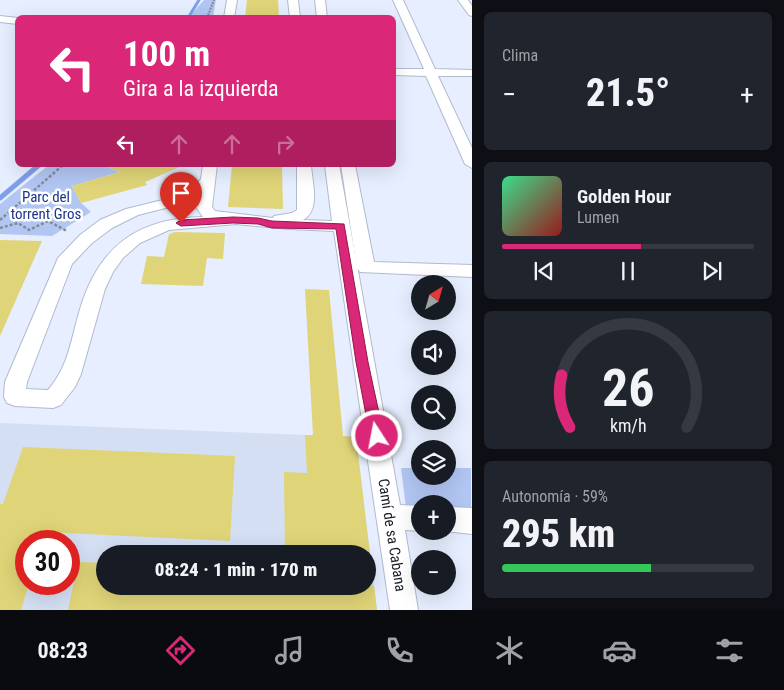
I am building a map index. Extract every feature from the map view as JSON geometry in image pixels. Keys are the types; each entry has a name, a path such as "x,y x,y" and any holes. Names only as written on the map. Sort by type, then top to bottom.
{"street":[{"path":"230,15 232,0"},
{"path":"293,0 294,15"},
{"path":"320,0 322,15"},
{"path":"398,0 472,164"},
{"path":"463,0 472,13"},
{"path":"0,20 15,21"},
{"path":"396,72 472,73"},
{"path":"209,173 193,194 176,201 132,212 106,224 86,239 64,262 16,382 14,397 53,399 71,376 98,282 112,258 135,240 158,228 181,223 295,218 304,212 306,207 304,167"},
{"name":"Camí de sa Cabana","path":"332,167 404,610"},
{"path":"348,167 366,268 472,272"},
{"path":"209,173 204,206 209,214 233,220"},
{"path":"258,221 272,224 341,226"},
{"path":"390,517 411,518"},
{"path":"456,520 472,521"}],"path":[{"path":"208,15 214,0"},
{"path":"0,220 61,167"},
{"path":"0,228 18,223 29,230 48,221 67,231"}],"shaded area":[{"path":"0,423 356,437 369,545 96,545 96,595 375,595 377,610 0,610"}],"green space":[{"path":"204,0 216,0 213,15 191,15"},
{"name":"Parc del torrent Gros","path":"46,167 107,167 120,172 72,186 81,203 91,212 52,236 0,234 0,204"},
{"path":"401,468 411,468 411,485 456,485 456,468 471,468 471,511 456,510 456,495 411,495 411,508 406,508"}],"building":[{"path":"247,0 278,0 279,15 245,15"},
{"path":"107,167 179,167 145,182 147,185 81,203 72,186 120,172"},
{"path":"232,167 282,167 283,209 228,207"},
{"path":"175,232 225,233 223,259 207,258 203,286 141,284 147,256 164,257 169,234"},
{"path":"0,240 42,241 0,336"},
{"path":"305,289 329,290 343,436 356,437 369,545 285,545 284,472 307,473 305,435 313,435"},
{"path":"23,447 235,456 230,541 80,534 80,530 15,530 15,595 26,595 21,610 0,610 0,504 3,504"},
{"path":"80,562 96,563 96,595 375,595 377,610 68,610 71,595 80,595"}],"waterway":[{"path":"190,15 199,0"},
{"path":"0,198 37,167"}],"route":[{"path":"181,223 233,220 307,226 341,226 362,362 377,436"}]}
